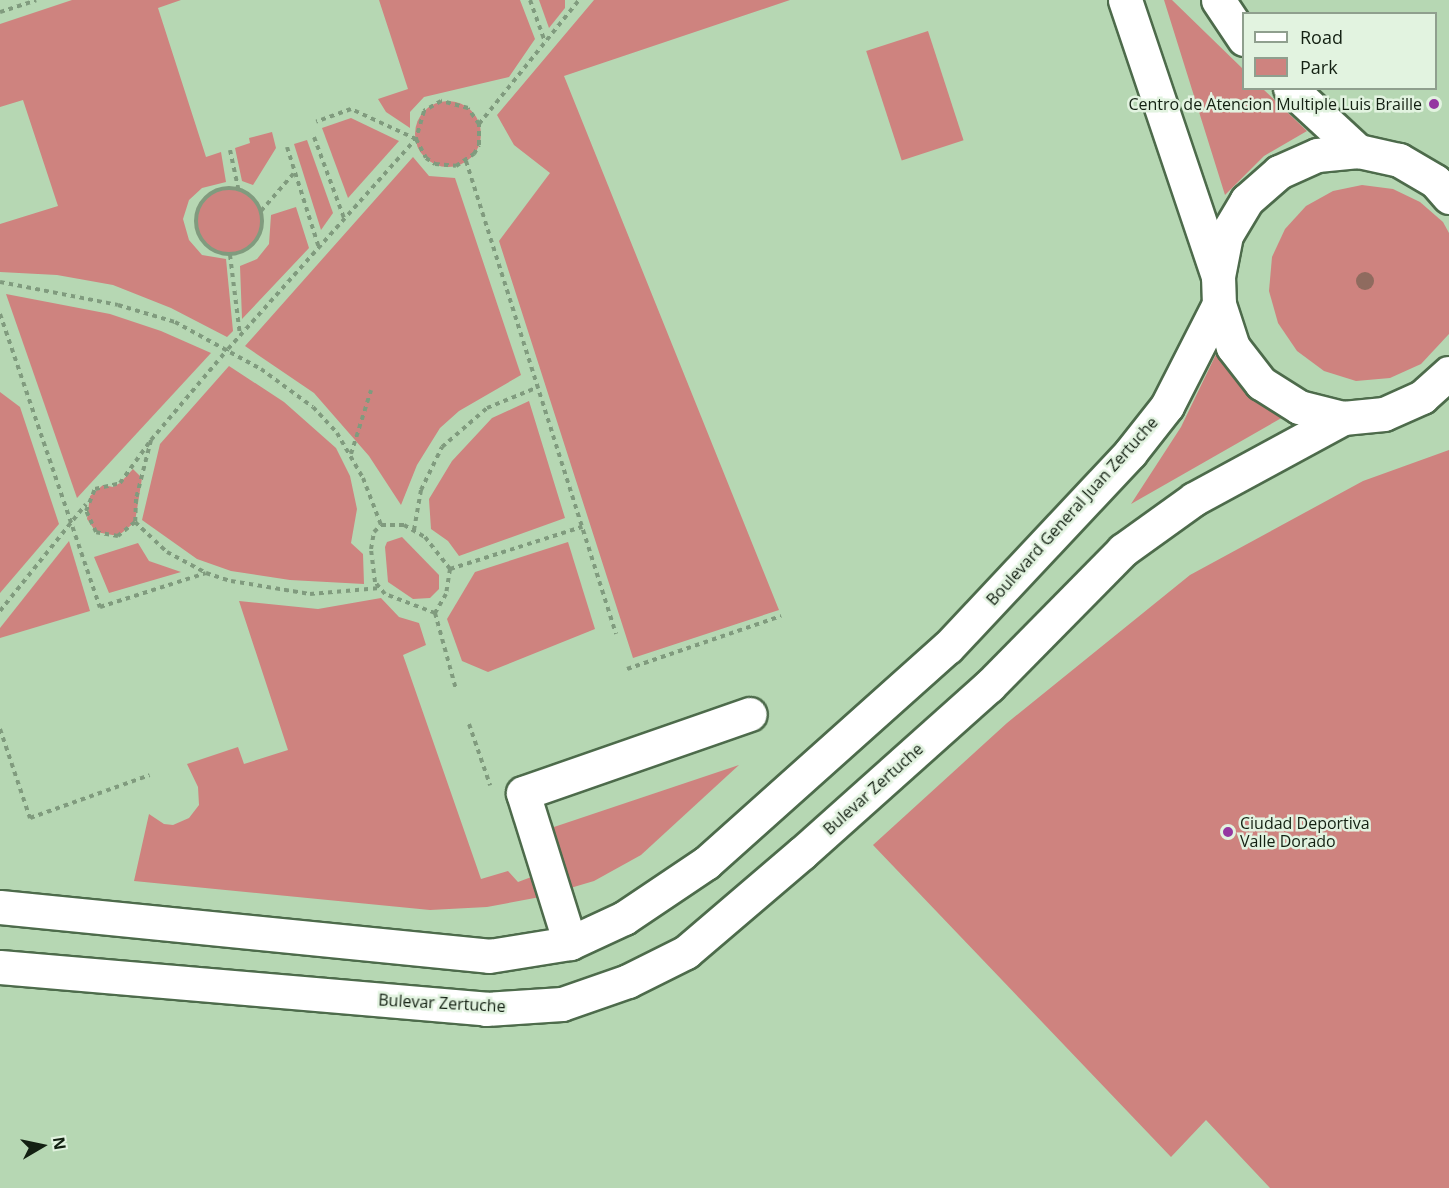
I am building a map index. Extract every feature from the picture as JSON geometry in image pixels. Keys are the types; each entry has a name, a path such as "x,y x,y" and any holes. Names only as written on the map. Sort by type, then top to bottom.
{"main road":[{"path":"1125,0 1218,290 1233,347 1261,383 1299,407 1343,417 1384,414 1422,397 1449,373"},
{"path":"1218,0 1242,36"},
{"path":"1292,90 1358,151"},
{"path":"1218,290 1226,235 1255,193 1279,172 1317,155 1358,151 1399,160 1444,188"},
{"name":"Boulevard General Juan Zertuche","path":"570,943 624,918 706,863 948,647 1130,453 1167,406 1218,290"},
{"name":"Bulevar Zertuche","path":"0,967 486,1009 562,1004 628,981 686,952 989,686 1123,550 1194,499 1343,417"},
{"path":"0,907 489,956 570,943 523,793 750,714"}],"path":[{"path":"0,12 36,0"},
{"path":"530,0 545,42"},
{"path":"479,124 579,0"},
{"path":"0,611 73,525 95,489 120,483 151,440 228,349 416,139 424,111 441,101 468,108 479,124 479,145 466,161 456,166 435,164 426,158 416,139 351,110 316,122"},
{"path":"314,137 345,219"},
{"path":"287,147 319,248"},
{"path":"231,150 238,189"},
{"path":"466,161 616,634"},
{"path":"261,211 295,173"},
{"path":"228,188 238,189 248,194 261,211 262,221 256,241 230,255 209,248 197,230 196,219 209,194 228,188"},
{"path":"230,255 240,336"},
{"path":"0,282 118,305 175,322 228,349 313,407 351,454 381,525"},
{"path":"0,314 100,607 206,573"},
{"path":"414,530 421,490 442,447 487,408 538,387"},
{"path":"351,454 371,390"},
{"path":"86,504 87,519 103,535 118,536 135,522 136,499 151,440"},
{"path":"135,522 168,552 206,573 310,594 380,588 409,606 435,613"},
{"path":"380,588 371,549 374,532 381,525 404,525 414,530 445,558 450,569 447,594 435,613 456,688"},
{"path":"450,569 582,527"},
{"path":"627,669 781,616"},
{"path":"0,729 30,818 150,775"}],"green space":[{"path":"72,0 181,0 158,8 206,157 221,152 226,182 202,188 189,200 183,219 189,240 202,255 226,259 233,331 227,337 171,308 113,285 57,275 0,272 0,224 58,206 23,100 0,107 0,24"},
{"path":"379,0 520,0 535,39 509,77 424,97 410,112 410,128 386,112 378,99 408,89"},
{"path":"539,0 565,0 565,8 549,28"},
{"path":"594,0 790,0 564,76 779,610 633,658 499,241 550,173 514,145 497,115"},
{"path":"1164,0 1172,0 1242,68 1242,90 1264,90 1307,131 1264,156 1225,195"},
{"path":"928,31 964,140 902,160 866,51"},
{"path":"448,101 460,104 471,111 478,122 481,134 478,146 471,157 460,164 448,167 436,164 425,157 418,146 415,134 418,122 425,111 436,104"},
{"path":"351,118 399,141 348,198 322,128"},
{"path":"272,132 276,148 253,185 242,181 235,148 250,143 249,138"},
{"path":"307,140 333,213 321,230 294,144"},
{"path":"413,157 429,176 455,178 521,375 459,411 440,428 417,465 401,505 369,456 314,393 245,346"},
{"path":"1362,185 1393,189 1420,202 1443,222 1449,233 1449,334 1421,364 1390,378 1356,381 1324,371 1297,351 1278,323 1269,291 1272,257 1285,229 1306,206 1333,191"},
{"path":"229,188 242,190 252,198 260,208 262,221 260,234 252,244 242,252 229,254 216,252 206,244 198,234 196,221 198,208 206,198 216,190"},
{"path":"296,207 309,248 242,319 240,266 257,259 269,244 271,215"},
{"path":"6,294 110,314 161,331 211,353 77,498"},
{"path":"1220,346 1243,389 1285,416 1131,504 1181,427"},
{"path":"229,366 284,402 336,448 350,476 357,509 351,543 363,554 364,584 290,580 231,571 197,559 142,520 160,444"},
{"path":"0,392 20,407 59,524 0,593"},
{"path":"529,401 565,518 459,556 448,541 431,529 429,499 452,461 492,418"},
{"name":"Ciudad Deportiva Valle Dorado","path":"1449,450 1449,1188 1270,1188 1206,1120 1171,1157 873,845 1007,723 1190,575 1363,481"},
{"path":"133,469 142,478 135,522 118,536 96,532 87,519 90,496 103,485 113,487 120,483"},
{"path":"402,537 439,575 439,589 430,598 413,599 388,582 385,547 387,542"},
{"path":"69,541 90,611 0,638 0,628"},
{"path":"568,542 595,629 488,672 462,661 447,619 475,572"},
{"path":"138,543 149,561 181,572 109,593 94,557"},
{"path":"381,598 399,617 419,623 426,645 403,655 481,879 508,871 518,882 534,876 540,897 487,907 430,910 134,881 149,814 164,824 173,825 189,818 199,805 198,787 187,764 238,747 244,764 288,750 239,601 318,609"},
{"path":"739,765 641,855 594,881 567,889 548,829"}],"place":[{"name":"Centro de Atencion Multiple Luis Braille","path":"1434,104"},
{"name":"Ciudad Deportiva Valle Dorado","path":"1228,832"}]}
